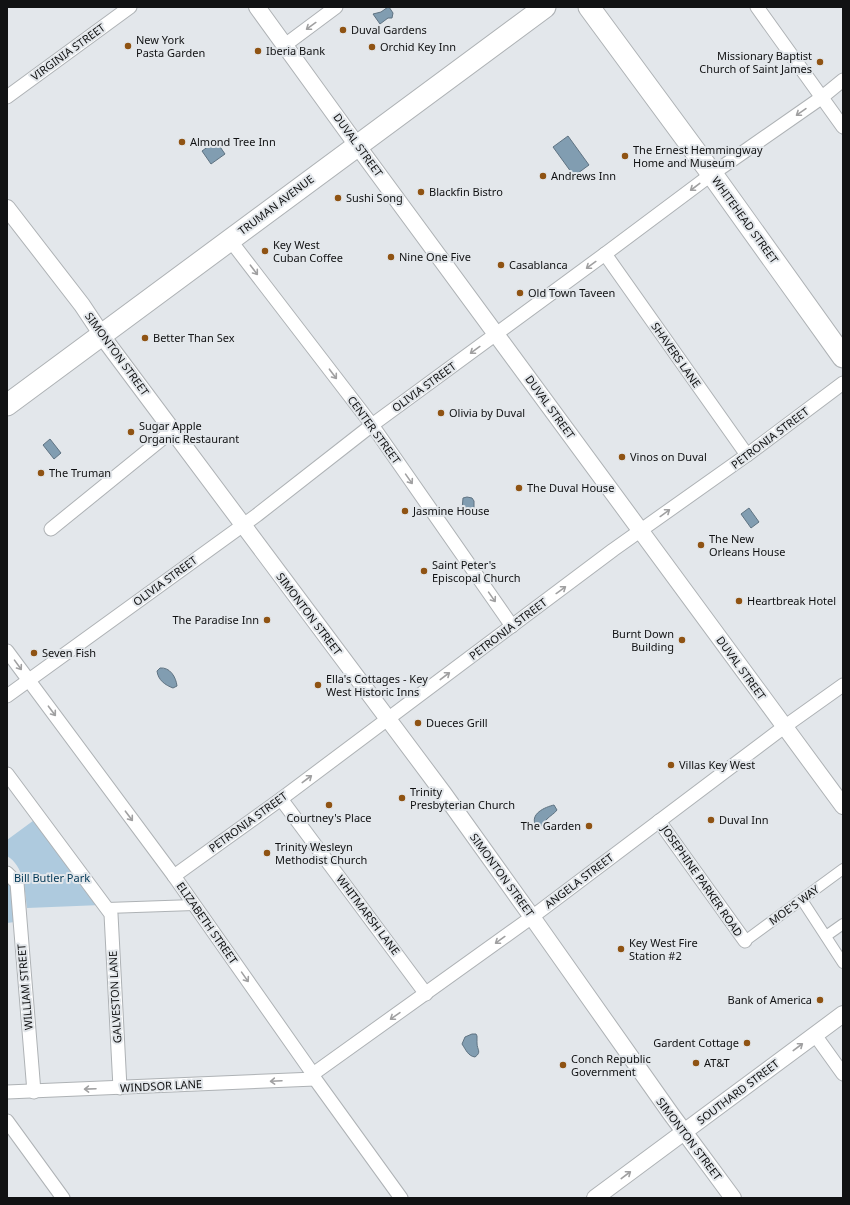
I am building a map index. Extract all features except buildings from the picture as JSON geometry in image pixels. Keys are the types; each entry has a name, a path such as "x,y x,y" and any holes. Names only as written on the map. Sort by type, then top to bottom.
{"main road":[{"name":"TRUMAN AVENUE","path":"7,404 545,7"},
{"name":"WHITEHEAD STREET","path":"589,7 712,174 843,357"}],"street":[{"name":"VIRGINIA STREET","path":"7,97 130,7"},
{"name":"DUVAL STREET","path":"257,7 843,806"},
{"path":"285,45 336,7"},
{"path":"756,7 843,127"},
{"name":"OLIVIA STREET","path":"7,696 242,525 372,425 712,174 821,98 843,80"},
{"name":"SIMONTON STREET","path":"7,208 82,306 242,525 444,794 684,1132 733,1198"},
{"name":"CENTER STREET","path":"230,240 372,425 512,626"},
{"name":"SHAVERS LANE","path":"605,254 747,455"},
{"name":"PETRONIA STREET","path":"174,876 281,799 641,530 747,455 843,383"},
{"path":"51,529 173,430"},
{"name":"ELIZABETH STREET","path":"7,651 174,876 401,1198"},
{"name":"ANGELA STREET","path":"314,1076 532,917 784,727 843,685"},
{"name":"GALVESTON LANE","path":"7,774 111,914 120,1088"},
{"name":"WHITMARSH LANE","path":"281,799 426,994"},
{"name":"JOSEPHINE PARKER ROAD","path":"659,821 744,941"},
{"name":"MOE'S WAY","path":"744,941 843,869"},
{"name":"WILLIAM STREET","path":"7,873 17,883 34,1092"},
{"path":"802,900 843,963"},
{"path":"107,908 194,905"},
{"path":"826,936 843,924"},
{"name":"SOUTHARD STREET","path":"595,1198 843,1014"},
{"path":"815,1035 843,1074"},
{"name":"WINDSOR LANE","path":"7,1092 120,1088 314,1076"},
{"path":"7,1121 63,1198"}],"green space":[{"name":"Bill Butler Park","path":"41,815 101,905 27,908 23,879 13,860 7,856 7,840"},
{"name":"Bill Butler Park","path":"7,879 11,883 15,922 7,923"}],"shaded area":[{"path":"388,7 393,13 392,18 388,18 380,24 373,14 381,12"},
{"path":"568,136 589,165 574,176 553,147"},
{"path":"216,141 225,154 211,164 202,151"},
{"path":"50,439 61,453 54,459 43,445"},
{"path":"463,498 472,498 474,501 474,512 467,515 463,514 462,510"},
{"path":"749,508 759,522 751,528 741,514"},
{"path":"160,668 167,669 172,673 177,686 173,688 162,682 157,671"},
{"path":"554,805 557,810 540,827 536,826 534,822 536,815 546,807"},
{"path":"476,1034 477,1036 479,1052 475,1057 469,1054 462,1044 465,1037"}],"place":[{"name":"Duval Gardens","path":"343,30"},
{"name":"New York Pasta Garden","path":"128,46"},
{"name":"Orchid Key Inn","path":"372,47"},
{"name":"Iberia Bank","path":"258,51"},
{"name":"Missionary Baptist Church of Saint James","path":"820,62"},
{"name":"Almond Tree Inn","path":"182,142"},
{"name":"The Ernest Hemmingway Home and Museum","path":"625,156"},
{"name":"Andrews Inn","path":"543,176"},
{"name":"Blackfin Bistro","path":"421,192"},
{"name":"Sushi Song","path":"338,198"},
{"name":"Key West Cuban Coffee","path":"265,251"},
{"name":"Nine One Five","path":"391,257"},
{"name":"Casablanca","path":"501,265"},
{"name":"Old Town Taveen","path":"520,293"},
{"name":"Better Than Sex","path":"145,338"},
{"name":"Olivia by Duval","path":"441,413"},
{"name":"Sugar Apple Organic Restaurant","path":"131,432"},
{"name":"Vinos on Duval","path":"622,457"},
{"name":"The Truman","path":"41,473"},
{"name":"The Duval House","path":"519,488"},
{"name":"Jasmine House","path":"405,511"},
{"name":"The New Orleans House","path":"701,545"},
{"name":"Saint Peter's Episcopal Church","path":"424,571"},
{"name":"Heartbreak Hotel","path":"739,601"},
{"name":"The Paradise Inn","path":"267,620"},
{"name":"Burnt Down Building","path":"682,640"},
{"name":"Seven Fish","path":"34,653"},
{"name":"Ella's Cottages - Key West Historic Inns","path":"318,685"},
{"name":"Dueces Grill","path":"418,723"},
{"name":"Villas Key West","path":"671,765"},
{"name":"Trinity Presbyterian Church","path":"402,798"},
{"name":"Courtney's Place","path":"329,805"},
{"name":"Duval Inn","path":"711,820"},
{"name":"The Garden","path":"589,826"},
{"name":"Trinity Wesleyn Methodist Church","path":"267,853"},
{"name":"Key West Fire Station #2","path":"621,949"},
{"name":"Bank of America","path":"820,1000"},
{"name":"Gardent Cottage","path":"747,1043"},
{"name":"AT&T","path":"696,1063"},
{"name":"Conch Republic Government","path":"563,1065"}]}
